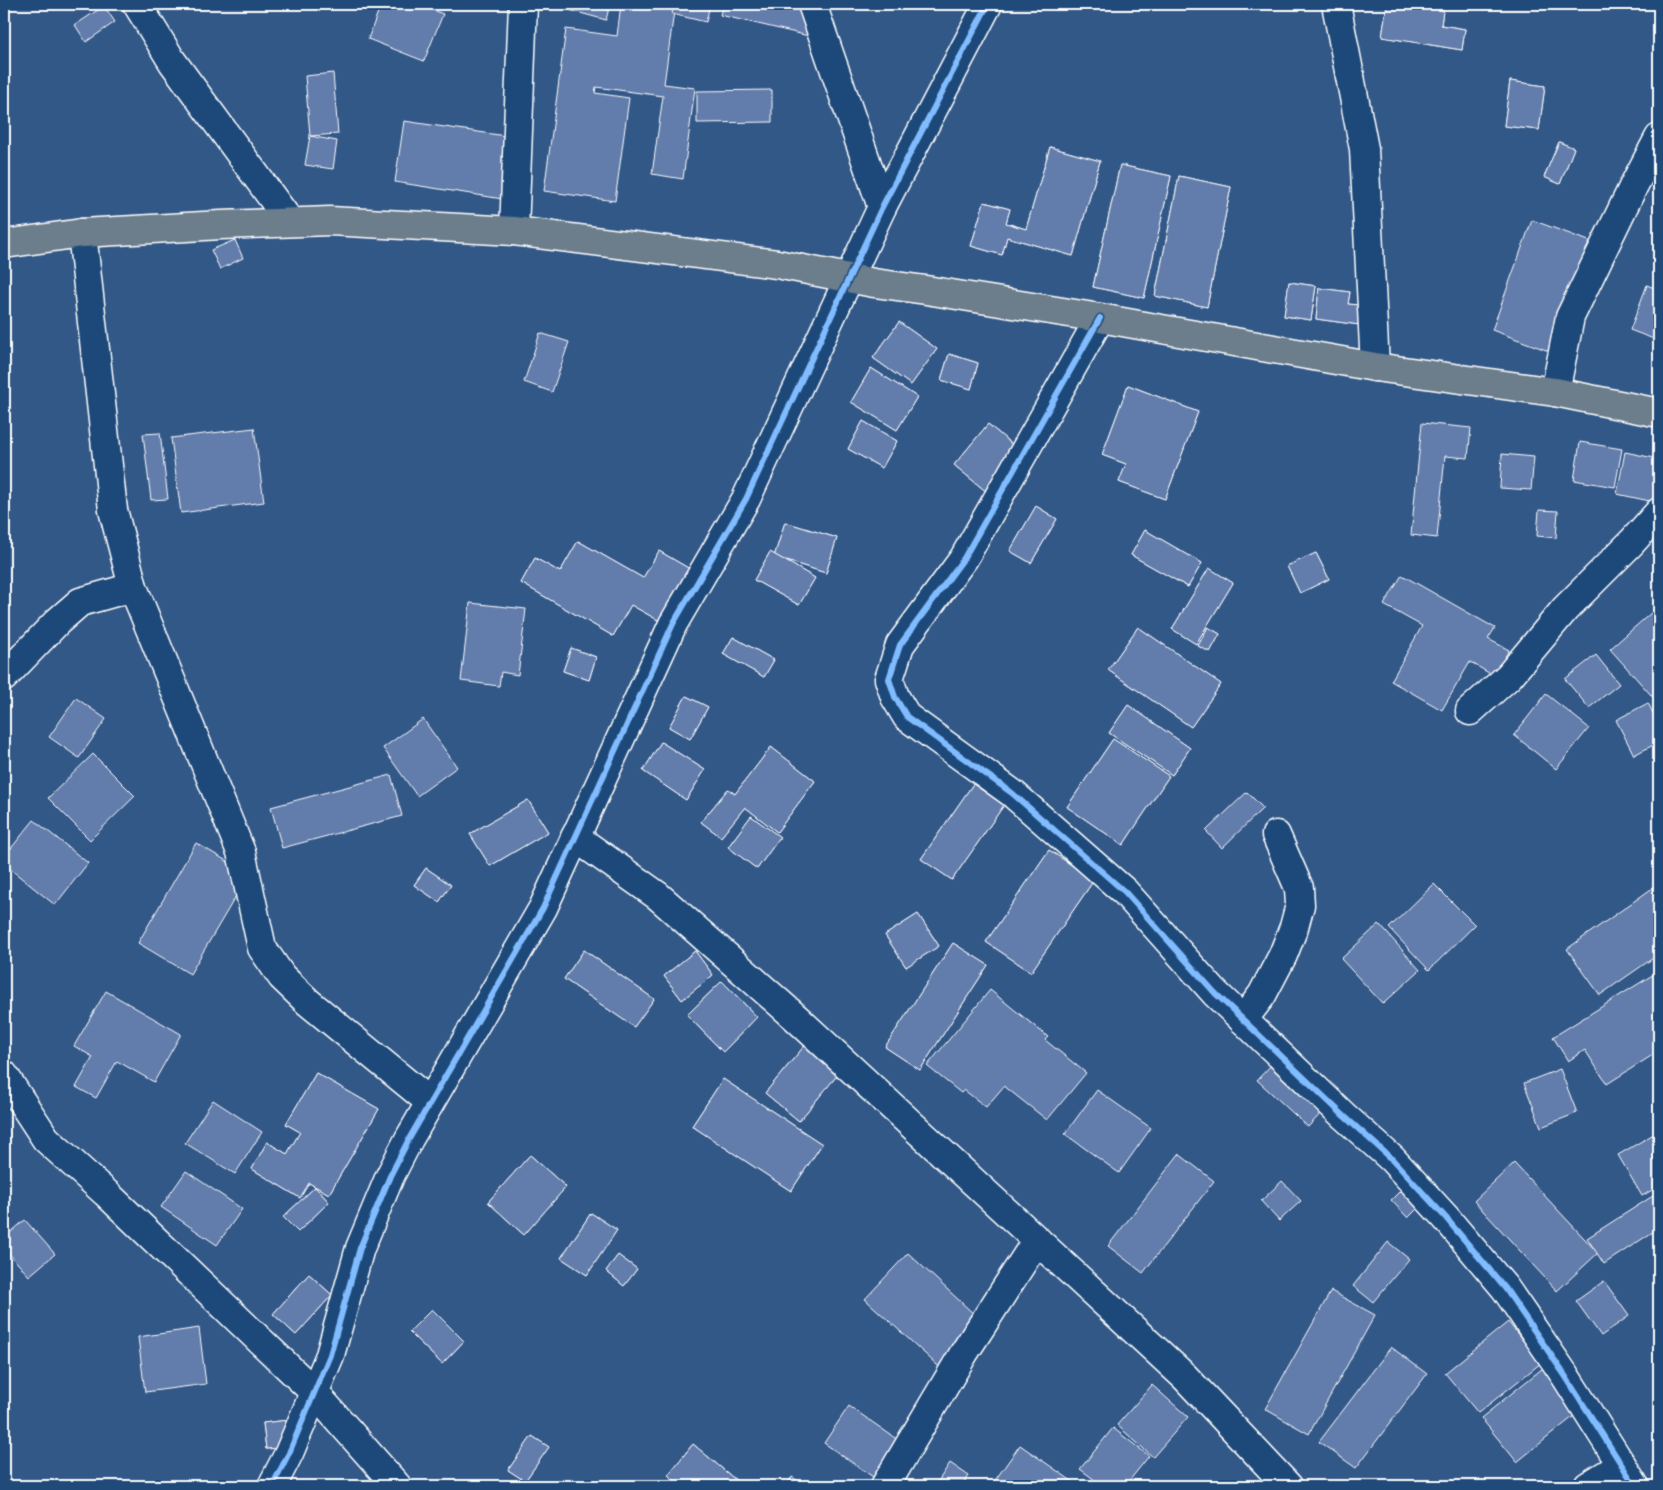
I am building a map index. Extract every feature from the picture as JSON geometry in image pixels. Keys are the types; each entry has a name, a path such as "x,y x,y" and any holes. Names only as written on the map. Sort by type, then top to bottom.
{"main road":[{"path":"4,244 82,234 290,222 330,221 514,231 777,264 874,283 1100,318 1375,367 1556,392 1659,414"}],"street":[{"path":"136,4 172,61 290,222"},
{"path":"514,231 523,4"},
{"path":"812,4 882,206"},
{"path":"272,1486 289,1453 330,1355 360,1248 390,1176 430,1102 543,908 673,624 746,499 882,206 988,4"},
{"path":"1336,4 1364,149 1375,367"},
{"path":"1556,392 1570,317 1659,138"},
{"path":"82,234 113,510 133,587 241,852 262,948 282,977 308,1002 430,1102"},
{"path":"1100,318 964,558 900,645 888,679 894,697 907,717 1012,793 1125,892 1215,993 1392,1159 1446,1218 1505,1288 1628,1475 1588,1486"},
{"path":"1470,711 1509,676 1564,609 1632,542 1659,512"},
{"path":"4,677 57,622 80,602 133,587"},
{"path":"1243,1020 1262,995 1283,956 1300,905 1299,888 1276,835"},
{"path":"575,837 658,896 793,1015 1185,1377 1288,1486"},
{"path":"4,1075 46,1139 106,1193 314,1392 397,1486"},
{"path":"885,1486 964,1353 1037,1240"}],"building":[{"path":"381,4 417,4 443,14 424,61 368,39"},
{"path":"559,4 610,4 606,20 558,7"},
{"path":"621,4 675,4 664,84 695,88 683,179 652,174 663,96 596,87 595,93 629,98 615,201 544,191 566,29 617,36"},
{"path":"674,4 710,4 706,22 672,14"},
{"path":"723,4 821,4 813,37 720,15"},
{"path":"1387,4 1444,4 1441,25 1465,29 1462,50 1382,37"},
{"path":"1387,4 1444,4 1441,25 1465,29 1462,50 1382,37"},
{"path":"104,6 115,22 86,42 75,25"},
{"path":"333,73 338,134 310,136 305,76"},
{"path":"1510,81 1545,86 1539,130 1504,126"},
{"path":"1510,81 1545,86 1539,130 1504,126"},
{"path":"772,90 772,122 697,123 697,91"},
{"path":"404,121 519,138 509,200 395,182"},
{"path":"310,136 337,141 333,169 305,165"},
{"path":"1559,142 1574,148 1560,184 1544,177"},
{"path":"1559,142 1574,148 1560,184 1544,177"},
{"path":"1050,147 1100,161 1073,256 1007,237 1002,255 971,246 984,202 1010,209 1006,223 1026,229"},
{"path":"1050,147 1100,161 1073,256 1007,237 1002,255 971,246 984,202 1010,209 1006,223 1026,229"},
{"path":"1120,165 1171,176 1144,298 1093,287"},
{"path":"1120,165 1171,176 1144,298 1093,287"},
{"path":"1179,176 1231,187 1207,307 1155,296"},
{"path":"1179,176 1231,187 1207,307 1155,296"},
{"path":"1532,220 1597,244 1557,354 1492,330"},
{"path":"235,240 243,258 220,269 211,250"},
{"path":"1289,282 1316,286 1311,320 1284,316"},
{"path":"1289,282 1316,286 1311,320 1284,316"},
{"path":"1647,285 1659,290 1659,341 1630,330"},
{"path":"1319,288 1350,292 1348,304 1369,306 1367,326 1316,319"},
{"path":"1319,288 1350,292 1348,304 1369,306 1367,326 1316,319"},
{"path":"899,322 937,349 911,385 873,358"},
{"path":"899,322 937,349 911,385 873,358"},
{"path":"540,333 569,342 552,392 524,382"},
{"path":"949,354 978,363 971,389 941,380"},
{"path":"949,354 978,363 971,389 941,380"},
{"path":"871,368 917,397 897,430 851,402"},
{"path":"871,368 917,397 897,430 851,402"},
{"path":"1128,385 1198,412 1165,499 1119,482 1126,464 1102,455"},
{"path":"1128,385 1198,412 1165,499 1119,482 1126,464 1102,455"},
{"path":"863,421 897,441 882,468 848,449"},
{"path":"863,421 897,441 882,468 848,449"},
{"path":"1422,423 1471,428 1468,458 1445,456 1437,538 1411,535"},
{"path":"988,424 1022,453 988,493 954,465"},
{"path":"988,424 1022,453 988,493 954,465"},
{"path":"254,428 264,502 181,513 171,438"},
{"path":"160,433 168,499 151,500 143,434"},
{"path":"1580,442 1622,449 1615,487 1574,480"},
{"path":"1625,452 1659,459 1659,503 1617,494"},
{"path":"1502,454 1534,457 1531,490 1500,488"},
{"path":"1036,506 1057,519 1031,563 1010,551"},
{"path":"1036,506 1057,519 1031,563 1010,551"},
{"path":"1539,510 1558,511 1556,538 1537,536"},
{"path":"785,522 837,538 826,573 774,557"},
{"path":"785,522 837,538 826,573 774,557"},
{"path":"1145,530 1202,563 1188,587 1131,555"},
{"path":"1145,530 1202,563 1188,587 1131,555"},
{"path":"578,541 643,578 659,551 695,572 665,624 631,605 613,636 521,583 535,558 560,572"},
{"path":"578,541 643,578 659,551 695,572 665,624 631,605 613,636 521,583 535,558 560,572"},
{"path":"770,552 815,578 799,605 754,580"},
{"path":"770,552 815,578 799,605 754,580"},
{"path":"1316,553 1329,579 1300,593 1287,566"},
{"path":"1316,553 1329,579 1300,593 1287,566"},
{"path":"1209,568 1233,583 1196,644 1172,629"},
{"path":"1209,568 1233,583 1196,644 1172,629"},
{"path":"1402,575 1495,628 1488,639 1509,650 1494,676 1470,662 1442,710 1391,681 1422,626 1384,605"},
{"path":"470,603 526,609 518,675 501,672 499,686 461,681"},
{"path":"1652,612 1659,620 1659,704 1610,649"},
{"path":"1138,627 1221,684 1191,727 1108,670"},
{"path":"1138,627 1221,684 1191,727 1108,670"},
{"path":"1208,627 1220,634 1210,652 1198,646"},
{"path":"1208,627 1220,634 1210,652 1198,646"},
{"path":"733,637 774,660 764,677 723,654"},
{"path":"733,637 774,660 764,677 723,654"},
{"path":"571,648 596,657 589,680 563,671"},
{"path":"571,648 596,657 589,680 563,671"},
{"path":"1596,655 1619,684 1589,708 1565,679"},
{"path":"1546,694 1589,728 1556,769 1514,735"},
{"path":"686,696 708,707 690,739 669,727"},
{"path":"686,696 708,707 690,739 669,727"},
{"path":"76,698 106,719 79,758 49,737"},
{"path":"1648,703 1659,725 1659,742 1634,755 1616,720"},
{"path":"1128,705 1190,748 1172,775 1109,733"},
{"path":"1128,705 1190,748 1172,775 1109,733"},
{"path":"423,719 457,767 417,796 383,748"},
{"path":"1113,739 1169,776 1123,845 1067,807"},
{"path":"1113,739 1169,776 1123,845 1067,807"},
{"path":"661,742 705,770 686,800 643,771"},
{"path":"661,742 705,770 686,800 643,771"},
{"path":"771,747 815,781 777,832 745,807 721,837 701,822 728,789 735,794"},
{"path":"771,747 815,781 777,832 745,807 721,837 701,822 728,789 735,794"},
{"path":"93,754 135,796 90,840 48,798"},
{"path":"391,775 402,816 282,848 271,807"},
{"path":"973,784 1004,805 952,880 921,859"},
{"path":"973,784 1004,805 952,880 921,859"},
{"path":"1247,792 1263,808 1222,848 1206,831"},
{"path":"528,800 548,832 490,866 470,834"},
{"path":"528,800 548,832 490,866 470,834"},
{"path":"751,816 780,837 757,869 728,847"},
{"path":"751,816 780,837 757,869 728,847"},
{"path":"34,820 88,863 55,905 4,864 4,857"},
{"path":"196,843 249,874 190,974 138,943"},
{"path":"1049,850 1094,880 1031,972 986,942"},
{"path":"1049,850 1094,880 1031,972 986,942"},
{"path":"426,868 451,885 439,902 414,885"},
{"path":"426,868 451,885 439,902 414,885"},
{"path":"1434,884 1475,925 1429,970 1389,928"},
{"path":"1654,887 1659,895 1659,954 1600,995 1567,949"},
{"path":"918,914 939,946 906,967 885,935"},
{"path":"918,914 939,946 906,967 885,935"},
{"path":"1379,924 1420,970 1383,1004 1341,959"},
{"path":"953,943 988,965 920,1070 885,1047"},
{"path":"953,943 988,965 920,1070 885,1047"},
{"path":"584,950 654,999 634,1027 564,979"},
{"path":"584,950 654,999 634,1027 564,979"},
{"path":"695,951 713,975 682,1000 664,976"},
{"path":"695,951 713,975 682,1000 664,976"},
{"path":"1659,971 1659,1051 1607,1084 1585,1050 1568,1061 1553,1037"},
{"path":"722,981 757,1017 723,1052 687,1015"},
{"path":"722,981 757,1017 723,1052 687,1015"},
{"path":"990,990 1048,1037 1045,1040 1086,1073 1047,1120 1004,1086 986,1107 964,1090 961,1093 927,1066"},
{"path":"106,991 181,1034 154,1082 117,1061 96,1098 76,1087 93,1057 74,1046"},
{"path":"806,1044 840,1072 799,1121 765,1093"},
{"path":"806,1044 840,1072 799,1121 765,1093"},
{"path":"1276,1060 1327,1107 1308,1127 1257,1080"},
{"path":"1560,1069 1577,1113 1541,1127 1524,1083"},
{"path":"316,1073 379,1109 329,1194 309,1183 300,1198 252,1169 267,1142 287,1154 300,1132 286,1124"},
{"path":"316,1073 379,1109 329,1194 309,1183 300,1198 252,1169 267,1142 287,1154 300,1132 286,1124"},
{"path":"723,1079 822,1144 791,1191 692,1126"},
{"path":"723,1079 822,1144 791,1191 692,1126"},
{"path":"1097,1090 1151,1128 1119,1173 1065,1134"},
{"path":"213,1100 262,1132 235,1174 185,1143"},
{"path":"1659,1131 1659,1186 1642,1196 1618,1155"},
{"path":"1179,1154 1214,1181 1143,1273 1108,1246"},
{"path":"530,1155 566,1187 524,1235 488,1202"},
{"path":"530,1155 566,1187 524,1235 488,1202"},
{"path":"1514,1163 1598,1253 1557,1291 1474,1201"},
{"path":"186,1171 242,1209 217,1245 161,1207"},
{"path":"1282,1181 1301,1201 1279,1221 1261,1201"},
{"path":"1408,1183 1425,1201 1408,1218 1391,1200"},
{"path":"315,1187 329,1202 298,1232 283,1217"},
{"path":"315,1187 329,1202 298,1232 283,1217"},
{"path":"1656,1194 1659,1199 1659,1228 1604,1264 1587,1238"},
{"path":"591,1213 617,1230 587,1275 561,1258"},
{"path":"591,1213 617,1230 587,1275 561,1258"},
{"path":"25,1220 55,1254 29,1276 4,1248 4,1238"},
{"path":"1388,1242 1409,1259 1373,1302 1353,1286"},
{"path":"908,1253 990,1329 948,1375 865,1299"},
{"path":"618,1255 637,1269 624,1286 606,1271"},
{"path":"618,1255 637,1269 624,1286 606,1271"},
{"path":"309,1274 332,1295 296,1335 273,1314"},
{"path":"309,1274 332,1295 296,1335 273,1314"},
{"path":"1604,1281 1629,1316 1601,1336 1576,1301"},
{"path":"1331,1291 1375,1315 1309,1434 1265,1409"},
{"path":"432,1309 464,1341 442,1364 409,1332"},
{"path":"432,1309 464,1341 442,1364 409,1332"},
{"path":"1508,1322 1541,1363 1478,1413 1445,1373"},
{"path":"199,1328 206,1384 145,1392 138,1337"},
{"path":"1391,1347 1427,1374 1356,1468 1319,1442"},
{"path":"1548,1364 1584,1408 1517,1462 1481,1418"},
{"path":"1152,1385 1188,1417 1153,1457 1117,1425"},
{"path":"849,1406 911,1449 886,1486 824,1443"},
{"path":"288,1420 291,1447 266,1449 263,1423"},
{"path":"288,1420 291,1447 266,1449 263,1423"},
{"path":"1113,1428 1149,1456 1125,1486 1103,1486 1080,1469"},
{"path":"532,1436 549,1447 525,1481 508,1470"},
{"path":"532,1436 549,1447 525,1481 508,1470"},
{"path":"693,1444 738,1482 735,1486 681,1486 668,1475"},
{"path":"693,1444 738,1482 735,1486 681,1486 668,1475"},
{"path":"1020,1445 1079,1486 991,1486"},
{"path":"950,1463 969,1476 962,1486 935,1486"},
{"path":"792,1477 806,1486 786,1486"}],"cycle path":[{"path":"272,1486 289,1453 330,1355 360,1248 390,1176 409,1139 543,908 673,624 746,499 882,207 988,4"},
{"path":"1100,318 964,558 900,645 889,679 895,697 907,717 1012,793 1125,892 1215,993 1392,1159 1446,1218 1505,1288 1564,1374 1635,1486"}]}
